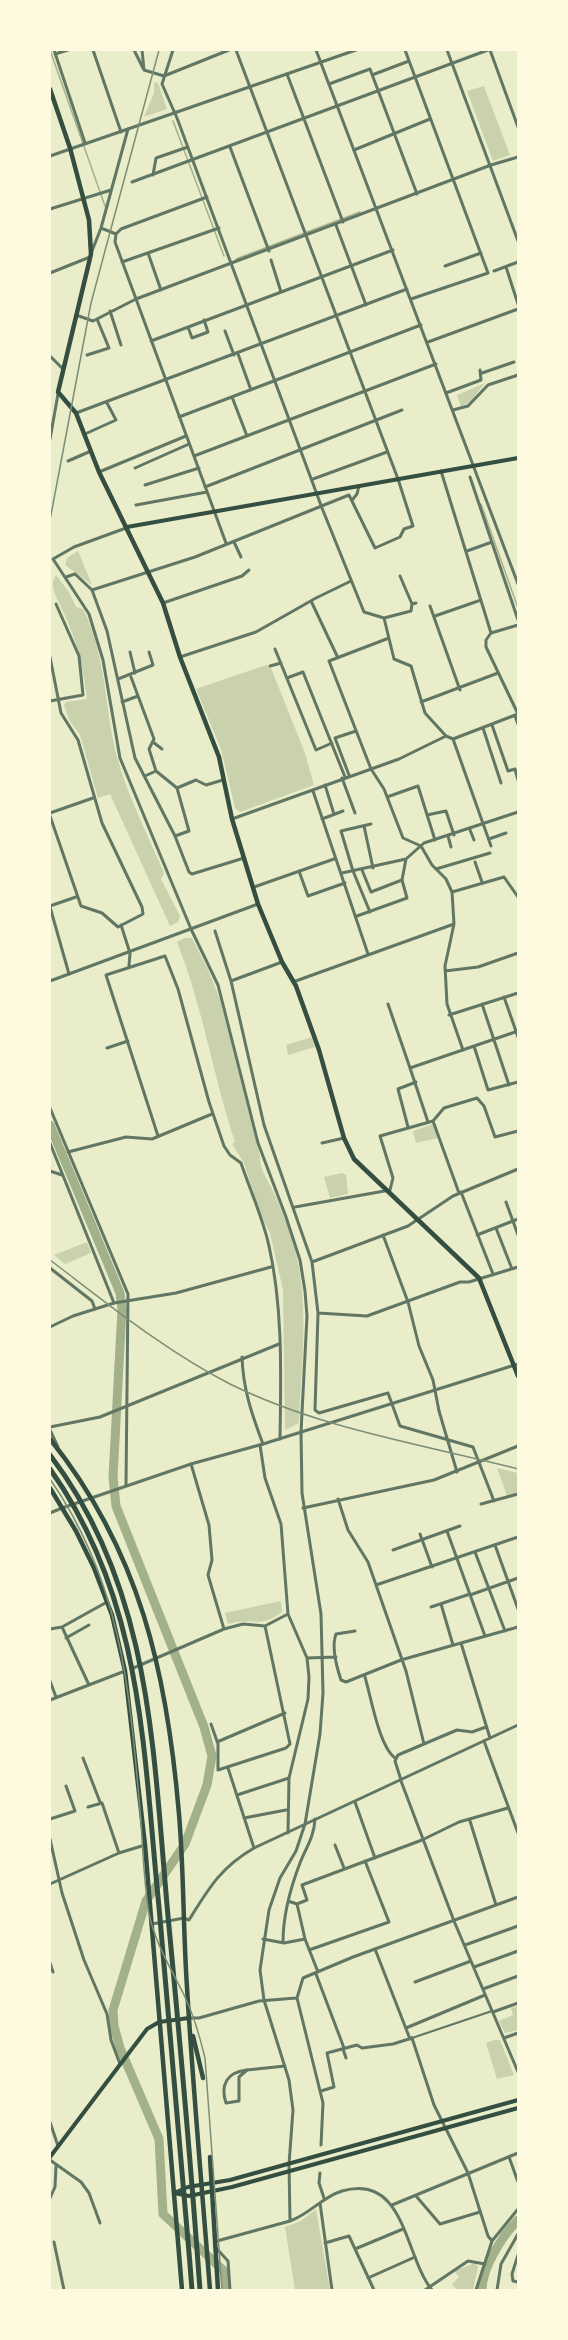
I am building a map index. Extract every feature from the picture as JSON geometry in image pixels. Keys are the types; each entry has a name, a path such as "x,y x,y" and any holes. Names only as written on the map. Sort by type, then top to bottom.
{"highway":[{"path":"50,1455 81,1501 109,1555 127,1606 140,1659 163,1862 200,2290"},
{"path":"50,1469 79,1513 102,1559 119,1609 132,1663 141,1728 176,2089 192,2290"}],"main road":[{"path":"50,89 70,148 89,220 90,256 58,392 76,413 99,472 163,603 180,657 219,757 232,819 258,904 282,962 293,982 319,1050 344,1138 353,1158 390,1190 479,1278 517,1364 519,1376"},
{"path":"127,527 519,458"},
{"path":"50,1439 92,1497 128,1568 142,1606 157,1659 179,1815 189,2018 210,2290"},
{"path":"50,1488 88,1555 108,1602 125,1671 145,1845 182,2290"},
{"path":"50,2158 147,2029 159,2022 189,2018"},
{"path":"190,2025 203,2078"},
{"path":"174,2193 188,2187 289,2164 519,2100"},
{"path":"174,2193 189,2196 213,2192 519,2108"},
{"path":"210,2157 217,2241 218,2290"}],"street":[{"path":"68,50 55,52 85,143"},
{"path":"93,50 121,132"},
{"path":"134,50 144,70 164,76 229,50"},
{"path":"142,50 144,70"},
{"path":"173,50 162,84 216,229 232,264 322,508 364,612 384,618 411,611 414,604 400,576"},
{"path":"92,590 146,571 190,559 350,495 375,548 400,537 404,529 413,526 388,451 236,50"},
{"path":"316,50 519,585"},
{"path":"50,156 356,50"},
{"path":"405,50 488,273 411,299"},
{"path":"447,50 519,241"},
{"path":"132,182 489,50 519,127"},
{"path":"372,75 409,61"},
{"path":"329,84 370,69 417,194"},
{"path":"287,74 342,220"},
{"path":"354,150 431,119"},
{"path":"50,273 90,256 101,228 128,129"},
{"path":"230,147 268,248"},
{"path":"153,175 156,158 185,148"},
{"path":"75,315 93,321 136,299 232,264 268,248 336,225 342,220 377,209 491,165 519,157"},
{"path":"50,209 111,190"},
{"path":"204,198 121,229 116,234 115,242 226,543"},
{"path":"336,225 366,305"},
{"path":"101,228 116,234"},
{"path":"122,262 216,229"},
{"path":"151,341 393,250"},
{"path":"148,253 161,290"},
{"path":"445,266 481,253"},
{"path":"271,260 281,292"},
{"path":"494,271 519,262"},
{"path":"428,342 519,307 506,267"},
{"path":"514,289 519,287"},
{"path":"76,413 107,403 164,378 180,376 407,289"},
{"path":"110,311 122,345"},
{"path":"87,355 109,348 98,319"},
{"path":"188,327 192,338 208,332 204,320"},
{"path":"178,418 421,325"},
{"path":"225,331 251,390"},
{"path":"50,356 62,368"},
{"path":"446,393 481,380 481,371 514,362"},
{"path":"194,456 436,364"},
{"path":"453,410 468,406 488,385 519,375"},
{"path":"50,440 58,392"},
{"path":"232,397 247,436"},
{"path":"85,434 116,420 107,403"},
{"path":"205,487 402,410"},
{"path":"99,472 186,436"},
{"path":"135,468 189,444"},
{"path":"68,460 91,451"},
{"path":"313,479 388,451"},
{"path":"145,485 199,468"},
{"path":"441,471 491,633"},
{"path":"470,477 519,620"},
{"path":"353,499 357,495 359,486"},
{"path":"136,505 207,492"},
{"path":"53,559 74,547 127,527"},
{"path":"234,542 241,557"},
{"path":"467,551 492,542"},
{"path":"50,554 89,614 98,638 120,758 191,929 218,985 258,1143 300,1260 307,1316 301,1432 303,1508 321,1614 320,1734 305,1824 296,1851 274,1895 263,1939 260,1970 264,2000 285,2066 292,2110 289,2164 290,2221"},
{"path":"163,603 242,576 249,570"},
{"path":"66,577 75,574 92,590 107,631 128,738 175,836 190,874 245,857"},
{"path":"180,657 256,632 351,581"},
{"path":"435,616 481,600"},
{"path":"311,603 338,658"},
{"path":"50,701 83,695 79,656 56,604"},
{"path":"430,606 460,690"},
{"path":"384,618 394,659 411,666 425,713 446,736 453,740 491,846"},
{"path":"453,740 519,714 498,674 486,647 486,640 491,633 519,625"},
{"path":"389,638 329,661 371,769 387,797 403,838 421,846 436,869 446,879 452,892 454,924 445,971 450,1015 463,1050"},
{"path":"275,649 316,750 332,743"},
{"path":"130,652 135,673"},
{"path":"118,679 153,665 149,652"},
{"path":"50,657 64,720 78,740 93,798 122,869 142,907 143,914 139,918 118,927 102,913 81,906 76,897 50,814 93,798"},
{"path":"270,666 281,663"},
{"path":"287,678 303,672 345,777"},
{"path":"421,702 460,690 498,674"},
{"path":"131,677 153,742 162,749"},
{"path":"122,702 138,696"},
{"path":"515,716 519,724"},
{"path":"492,724 508,771 517,769 519,780"},
{"path":"483,728 501,783"},
{"path":"355,813 335,738 356,731"},
{"path":"232,819 371,769 446,736"},
{"path":"153,742 149,749 156,771 177,788 189,831 175,836"},
{"path":"145,776 156,771"},
{"path":"177,788 196,780 206,785 223,780"},
{"path":"324,785 334,814"},
{"path":"387,797 418,786 435,840"},
{"path":"313,791 334,859 342,873 368,954"},
{"path":"322,819 343,811"},
{"path":"427,815 446,811 454,835"},
{"path":"342,873 406,859 421,846 435,840 483,826 519,812"},
{"path":"370,912 353,871 341,831 371,824"},
{"path":"364,826 373,868"},
{"path":"470,830 474,840"},
{"path":"489,839 506,832"},
{"path":"50,838 56,835"},
{"path":"448,836 451,847"},
{"path":"436,869 490,853"},
{"path":"254,887 334,859"},
{"path":"357,916 408,898 402,880 406,859"},
{"path":"474,862 482,882"},
{"path":"362,870 371,892"},
{"path":"299,872 308,896 345,883"},
{"path":"452,892 504,877 519,897"},
{"path":"363,895 402,880"},
{"path":"69,974 50,906 76,897"},
{"path":"50,981 258,904"},
{"path":"293,982 454,924"},
{"path":"121,925 130,953 129,966"},
{"path":"215,931 231,981 264,1125 295,1207 312,1262 318,1313 315,1410 319,1413 337,1409 388,1393 400,1425 473,1446 494,1501"},
{"path":"445,971 478,968 519,953"},
{"path":"158,1136 106,975 165,956 178,989 212,1114 224,1146 230,1155 241,1163 269,1245 279,1344 280,1439"},
{"path":"231,981 282,962"},
{"path":"450,1015 519,993"},
{"path":"504,997 519,1037"},
{"path":"388,1004 428,1122"},
{"path":"482,1004 509,1085"},
{"path":"410,1068 518,1031"},
{"path":"107,1048 128,1041"},
{"path":"474,1046 488,1090 519,1082"},
{"path":"408,1128 398,1089 416,1082"},
{"path":"295,1207 390,1190 393,1178 380,1136 433,1121 444,1108 477,1098 484,1106 495,1137 519,1131"},
{"path":"50,1108 128,1302 125,1393 126,1485"},
{"path":"68,1152 126,1137 152,1139 212,1114"},
{"path":"433,1121 493,1274"},
{"path":"322,1143 344,1138"},
{"path":"50,1143 116,1303"},
{"path":"312,1262 419,1219 460,1193 519,1169"},
{"path":"50,1171 62,1175"},
{"path":"506,1202 519,1235"},
{"path":"477,1235 519,1219"},
{"path":"496,1228 512,1269"},
{"path":"383,1235 408,1302 419,1346 434,1380 457,1472"},
{"path":"50,1328 95,1309 116,1303 176,1293 272,1267"},
{"path":"318,1313 361,1317 460,1282 470,1282 519,1267"},
{"path":"50,1268 92,1301 95,1309"},
{"path":"62,1454 50,1428 100,1417 242,1357 279,1344"},
{"path":"242,1357 247,1401 262,1445 265,1478 281,1524 288,1614 307,1658 308,1699 289,1778 288,1833"},
{"path":"50,1513 191,1464 262,1445 517,1364"},
{"path":"303,1508 338,1499 411,1487 457,1472 519,1446"},
{"path":"191,1464 211,1534 212,1560 208,1575 224,1629"},
{"path":"481,1504 519,1494"},
{"path":"338,1499 348,1530 365,1555 376,1585 401,1660 424,1744"},
{"path":"393,1550 460,1526"},
{"path":"447,1531 485,1636"},
{"path":"420,1534 432,1567"},
{"path":"376,1585 518,1538"},
{"path":"495,1545 519,1609"},
{"path":"475,1552 506,1632"},
{"path":"431,1607 519,1578"},
{"path":"50,1629 62,1627 108,1602"},
{"path":"441,1604 453,1645"},
{"path":"50,1700 157,1659 224,1629 243,1623 265,1626 288,1614"},
{"path":"66,1638 89,1625"},
{"path":"212,1724 217,1742 218,1770 286,1748 291,1739 265,1626"},
{"path":"62,1627 88,1685"},
{"path":"355,1631 336,1634 336,1657 342,1680 346,1682 401,1660 519,1627"},
{"path":"461,1643 490,1738"},
{"path":"307,1658 336,1657"},
{"path":"365,1676 384,1742 390,1754 395,1758 422,1840 485,1995 517,2062 519,2072"},
{"path":"50,1681 56,1697"},
{"path":"217,1742 285,1713"},
{"path":"152,1924 184,1918 189,1920 204,1892 228,1864 254,1848 519,1725"},
{"path":"395,1758 457,1730 472,1732 486,1727"},
{"path":"484,1741 519,1833"},
{"path":"83,1758 119,1853"},
{"path":"228,1768 254,1848"},
{"path":"237,1795 289,1778"},
{"path":"50,1819 75,1811 66,1786"},
{"path":"88,1807 100,1802"},
{"path":"355,1802 375,1858"},
{"path":"287,1901 297,1904 307,1900 302,1885 422,1840 459,1822 470,1821 508,1808"},
{"path":"244,1818 287,1810"},
{"path":"283,1942 283,1923 287,1901 301,1860 313,1841 315,1819"},
{"path":"470,1821 496,1905"},
{"path":"50,1839 84,1960 107,2014 111,2040 121,2063"},
{"path":"50,1884 119,1853 145,1845"},
{"path":"335,1845 344,1869"},
{"path":"309,1950 388,1922 365,1861"},
{"path":"321,2145 321,2091 297,1998 303,1978 375,1949 519,1897"},
{"path":"297,1904 305,1939 346,2058"},
{"path":"465,1945 519,1926"},
{"path":"263,1939 283,1942 305,1939"},
{"path":"375,1949 411,2038 434,2104 468,2173 488,2236 492,2241"},
{"path":"474,1967 519,1951"},
{"path":"415,1982 471,1961"},
{"path":"50,1963 53,1972"},
{"path":"483,1989 519,1976"},
{"path":"406,2028 485,1995"},
{"path":"189,2018 199,2018 264,2000 297,1998"},
{"path":"321,2091 334,2087 327,2053 357,2044 363,2048 393,2044 519,2003"},
{"path":"504,2038 519,2033"},
{"path":"247,2070 239,2077 238,2101 227,2104 224,2101 226,2079 234,2073 247,2070 285,2066"},
{"path":"50,2122 58,2145"},
{"path":"392,2205 519,2153"},
{"path":"509,2157 519,2182"},
{"path":"50,2158 56,2166 81,2182 89,2193 100,2223"},
{"path":"50,2198 56,2187 56,2166"},
{"path":"320,2173 319,2183 324,2198"},
{"path":"217,2241 301,2217 324,2198 360,2188 381,2194 392,2205 431,2289"},
{"path":"416,2196 440,2224 480,2212"},
{"path":"320,2203 332,2290"},
{"path":"476,2290 492,2241 519,2210"},
{"path":"355,2249 403,2229"},
{"path":"491,2290 496,2289 501,2264 519,2234"},
{"path":"325,2243 349,2236 374,2290"},
{"path":"54,2242 64,2290"},
{"path":"217,2249 228,2261 230,2290"},
{"path":"519,2255 512,2274 513,2281 519,2282"},
{"path":"368,2278 415,2257"},
{"path":"426,2290 431,2289 468,2261 485,2264"}],"green space":[{"path":"154,82 158,83 167,109 144,117 154,93"},
{"path":"484,86 510,155 493,161 467,91"},
{"path":"485,383 471,401 461,407 457,395"},
{"path":"78,551 92,585 65,565 67,558"},
{"path":"56,575 69,592 76,607 83,609 97,645 117,757 132,801 164,873 161,879 180,916 178,922 170,926 110,794 98,798 80,735 69,720 64,705 66,702 87,699 77,648 53,588"},
{"path":"266,665 271,668 305,753 314,785 240,812 235,808 221,749 196,689"},
{"path":"185,938 192,938 220,1000 261,1166 276,1197 297,1258 303,1299 299,1423 285,1430 283,1290 270,1233 259,1211 244,1163 232,1144 235,1142 201,1016 177,942"},
{"path":"312,1037 315,1047 288,1055 286,1045"},
{"path":"433,1124 438,1138 416,1143 413,1131"},
{"path":"342,1173 346,1175 348,1194 330,1198 324,1177"},
{"path":"87,1242 91,1253 65,1264 54,1255"},
{"path":"497,1468 518,1473 518,1492 507,1496"},
{"path":"281,1601 282,1612 268,1620 228,1624 225,1613"},
{"path":"518,2006 518,2030 505,2033 499,2021 513,2015 511,2008"},
{"path":"500,2040 514,2075 497,2079 486,2043"},
{"path":"316,2209 330,2290 295,2290 285,2227 301,2221"},
{"path":"475,2263 478,2267 473,2290 457,2290 452,2284 459,2277 454,2271"}],"waterway":[{"path":"50,50 105,206"},
{"path":"173,121 224,256"},
{"path":"236,259 360,212"},
{"path":"481,504 518,608"},
{"path":"50,1125 120,1293 122,1309 113,1477 116,1506 204,1727 212,1756 207,1785 185,1844 146,1901 113,2010 114,2026 120,2048 159,2139 163,2214 225,2272 226,2290"},
{"path":"482,2290 489,2262 518,2220"}],"railway":[{"path":"50,520 91,303 159,50"},
{"path":"50,1260 182,1357 230,1384 265,1400 372,1434 518,1469"},
{"path":"50,1479 75,1519 94,1560 119,1644 133,1731 149,1913 160,1946 191,2012 205,2058 222,2290"}]}
